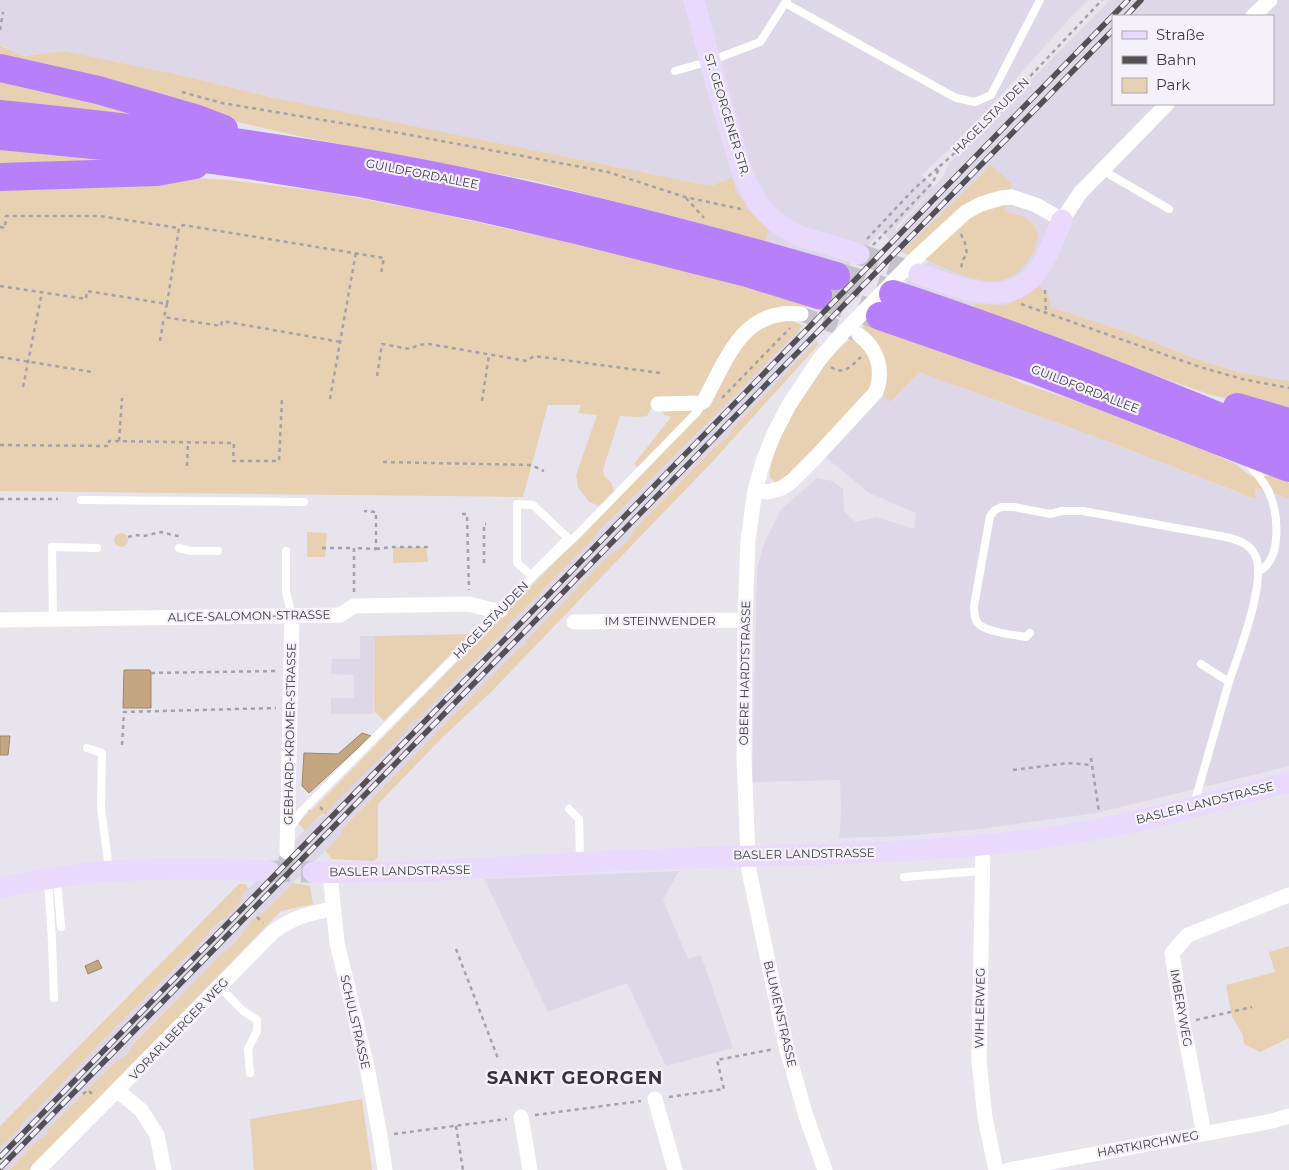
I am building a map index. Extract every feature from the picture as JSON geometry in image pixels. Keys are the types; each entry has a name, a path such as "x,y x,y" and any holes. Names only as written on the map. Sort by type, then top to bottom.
{"highway":[{"path":"0,68 98,90 198,119 264,146"},
{"name":"GUILDFORDALLEE","path":"0,114 108,124 362,162 508,191 651,224 747,250 813,302"},
{"name":"GUILDFORDALLEE","path":"0,136 134,149 217,160 365,184 478,207 747,272 813,302"},
{"path":"0,177 158,172 217,160"},
{"name":"GUILDFORDALLEE","path":"1289,445 1153,389 976,322 886,305 1030,368 1289,468"},
{"path":"1153,389 1233,406 1289,422"}],"street":[{"name":"ST. GEORGENER STR.","path":"694,0 743,175 757,203 768,215 799,236 856,254"},
{"path":"1254,15 1270,0"},
{"path":"918,265 976,292 994,295 1008,292 1021,285 1034,274 1045,260 1062,220 1081,192 1166,105"},
{"name":"OBERE HARDTSTRASSE","path":"748,856 744,785 745,620 748,540 755,490 770,445 789,405 814,366 836,340 918,265 966,212 981,204 1001,198 1012,198 1027,201 1062,220"},
{"name":"HAGELSTAUDEN","path":"700,406 732,349 740,337 753,325 766,317 813,302"},
{"path":"755,490 768,492 782,488 792,481 876,392 880,372 878,362 871,346 859,335"},
{"path":"658,404 700,403 700,406"},
{"name":"ALICE-SALOMON-STRASSE","path":"0,620 340,615 354,606 469,604 492,610 500,610"},
{"name":"GEBHARD-KROMER-STRASSE","path":"287,852 292,616"},
{"name":"IM STEINWENDER","path":"574,622 745,620"},
{"name":"BASLER LANDSTRASSE","path":"322,872 414,872 580,863 874,852 983,844 1101,828 1289,782"},
{"name":"WIHLERWEG","path":"983,844 979,1060 985,1118 996,1170"},
{"name":"BLUMENSTRASSE","path":"748,856 749,871 786,1046 806,1116 825,1170"},
{"path":"0,888 53,878 109,871 268,871"},
{"name":"SCHULSTRASSE","path":"322,872 332,909 337,943 366,1067 385,1170"},
{"name":"IMBERYWEG","path":"1204,1134 1182,1023 1172,952 1188,934 1289,895"},
{"name":"VORARLBERGER WEG","path":"38,1170 273,932 289,921 301,916 332,909"},
{"path":"118,1091 141,1110 157,1135 164,1170"},
{"path":"655,1099 675,1170"},
{"path":"521,1117 530,1170"},
{"name":"HARTKIRCHWEG","path":"1008,1170 1289,1117"}],"lane":[{"path":"675,71 710,61 760,42 786,1 956,98 975,102 991,95 1037,1"},
{"path":"1102,170 1169,209"},
{"name":"HAGELSTAUDEN","path":"288,831 301,812 535,574 578,534 700,406"},
{"path":"1238,448 1262,480 1269,493 1275,513 1274,552 1270,563 1259,571"},
{"path":"82,500 304,502"},
{"path":"517,504 533,505 568,538 531,575 517,563 517,504"},
{"path":"1030,633 1026,637 984,628 977,623 974,614 990,516 1001,507 1014,507 1050,514 1062,511 1083,511 1226,537 1240,540 1248,546 1254,554 1259,571 1246,629 1196,798 1198,805"},
{"path":"53,619 52,547 97,548"},
{"path":"179,548 191,551 218,552"},
{"path":"286,551 286,592 292,616"},
{"path":"1201,664 1229,682"},
{"path":"87,748 102,753 101,808 109,871"},
{"path":"570,809 578,820 580,863"},
{"path":"904,878 982,871"},
{"path":"53,878 61,927"},
{"path":"53,878 52,941 54,998"},
{"path":"220,987 242,1010 257,1020 258,1032 248,1049 250,1073"}],"path":[{"name":"HAGELSTAUDEN","path":"884,234 932,182 940,166 973,137 1102,0"},
{"path":"0,30 3,12"},
{"path":"174,90 222,103 388,131 608,172 685,197 768,215"},
{"path":"856,254 914,190 940,166"},
{"path":"685,197 705,219"},
{"path":"0,227 5,228 6,216 100,216 179,228 183,225 384,258 381,273"},
{"path":"160,340 179,228"},
{"path":"961,271 962,261 967,254 965,243"},
{"path":"330,400 356,252"},
{"path":"0,286 86,298 87,291 167,304"},
{"path":"23,387 42,292"},
{"path":"994,295 1200,367 1242,379 1289,388"},
{"path":"700,406 718,402 813,302"},
{"path":"164,317 221,326 222,321 340,342"},
{"path":"377,376 382,344 410,349 418,345 429,344 528,361 534,356 660,373"},
{"path":"831,368 836,371 849,369 867,352"},
{"path":"482,401 489,355"},
{"path":"0,358 92,372"},
{"path":"119,441 122,398"},
{"path":"0,445 108,446 109,441 234,443 233,461 279,460 282,399"},
{"path":"187,466 188,441"},
{"path":"383,462 531,465 544,471"},
{"path":"0,499 58,500"},
{"path":"364,511 376,512 376,549"},
{"path":"462,514 467,514 469,604"},
{"path":"484,562 484,524 486,524"},
{"path":"128,537 161,532 188,539"},
{"path":"322,548 430,547"},
{"path":"354,548 354,606"},
{"path":"151,673 292,671"},
{"path":"122,745 124,712 290,708"},
{"path":"1091,758 1101,828"},
{"path":"1013,770 1068,763 1091,765"},
{"path":"456,949 499,1061"},
{"path":"1182,1023 1252,1007"},
{"path":"380,1136 724,1089 718,1060 786,1046"},
{"path":"456,1126 464,1170"}],"shaded area":[{"path":"0,0 1088,0 998,99 952,147 921,175 934,187 943,177 949,163 1110,0 1289,0 1289,381 1242,373 1051,307 1048,294 1038,287 1021,298 1004,305 975,304 973,306 905,284 928,261 964,275 1037,235 1031,222 1024,217 1004,211 991,165 902,252 881,231 848,266 765,242 748,207 736,192 733,178 711,186 270,97 171,73 63,51 20,56 5,46 0,45","holes":["929,193 896,231 895,228"]},
{"path":"798,330 817,341 731,430 729,436 718,444 635,528 634,534 613,554 608,556 527,643 517,650 341,830 341,835 259,915 228,950 223,952 133,1043 131,1048 48,1129 48,1133 36,1142 9,1170 0,1170 0,1147 22,1126 23,1120 35,1111 207,936 208,931 221,922 242,900 242,895 318,817 323,816 408,724 418,719 508,627 510,622 593,539 602,527 619,513"},
{"path":"919,372 1115,444 1254,499 1255,487 1289,499 1289,766 1096,813 979,829 903,836 839,838 841,815 840,780 752,782 757,567 765,542 781,509 817,478 833,481 843,489 844,511 856,522 877,517 914,529 916,513 869,493 816,449 870,387 892,402"},
{"path":"360,636 375,636 373,714 331,714 331,698 354,698 354,675 331,674 332,659 360,659"},
{"path":"124,670 150,670 151,708 123,708"},
{"path":"362,733 371,736 309,793 302,786 304,753 338,754"},
{"path":"0,736 10,736 8,755 0,755"},
{"path":"679,871 663,900 688,959 701,955 733,1048 666,1066 627,983 548,1012 484,879"},
{"path":"98,960 102,968 88,974 85,966"}],"green space":[{"path":"0,45 23,56 63,51 171,73 270,97 711,186 733,177 736,192 768,230 765,242 689,220 535,181 303,137 194,112 168,121 0,102"},
{"path":"0,147 154,163 0,171"},
{"path":"991,165 1012,184 1004,211 1027,218 1037,233 1037,241 1031,256 1014,275 994,281 975,279 959,274 922,257 902,252"},
{"path":"178,177 229,180 326,192 431,212 667,264 809,304 793,321 803,326 602,527 593,539 510,622 508,627 418,719 411,723 408,730 326,813 318,817 305,831 298,823 308,813 308,810 312,810 643,472 634,464 671,417 664,415 662,408 652,407 647,416 620,416 603,470 604,476 611,482 614,491 600,506 589,502 578,487 576,475 597,415 578,413 581,405 548,405 523,497 0,491 0,182"},
{"path":"1038,286 1048,294 1051,307 1242,373 1289,381 1289,415 1208,394 1121,363 1033,328 972,308 975,304 1004,305 1021,298"},
{"path":"866,324 991,367 1022,383 1090,406 1211,453 1235,464 1251,476 1272,476 1289,483 1289,499 1255,487 1255,499 1115,444 919,372 891,402 870,387 866,394 786,480 776,483 770,478 774,454 788,420 805,387 820,366"},
{"path":"817,341 818,345 714,460 492,691 442,738 382,800 378,805 378,857 374,861 332,859 325,850 341,835 341,830 517,650 527,643 525,642 608,556 624,544 635,528 718,444 729,436 731,430"},
{"path":"307,532 327,533 325,557 307,557"},
{"path":"121,533 126,535 128,540 126,545 121,547 116,545 114,540 116,535"},
{"path":"393,547 426,547 428,562 393,563"},
{"path":"471,634 384,721 374,711 375,636"},
{"path":"293,883 310,886 313,904 281,911 30,1170 9,1170 36,1142 47,1134 48,1129 117,1060 127,1054 133,1044 223,952 234,944 251,921 262,914"},
{"path":"239,884 245,884 248,889 242,895 242,900 227,917 211,929 207,936 103,1040 35,1112 28,1116 17,1132 0,1147 0,1126"},
{"path":"1289,946 1289,1038 1260,1052 1244,1044 1243,1035 1232,1017 1226,985 1275,972 1269,952"},
{"path":"362,1099 372,1170 254,1170 250,1119"}],"tunnel":[{"path":"859,254 919,274"},
{"path":"836,276 893,294"},
{"path":"818,295 880,316"},
{"path":"801,314 857,334"},
{"path":"286,871 287,852"},
{"path":"269,871 313,872"}],"railway":[{"path":"1113,15 1128,0"},
{"path":"1127,15 1141,0"},
{"path":"0,1157 1112,16"},
{"path":"0,1168 1112,31"}],"district":[{"name":"SANKT GEORGEN","path":"575,1078"}]}
